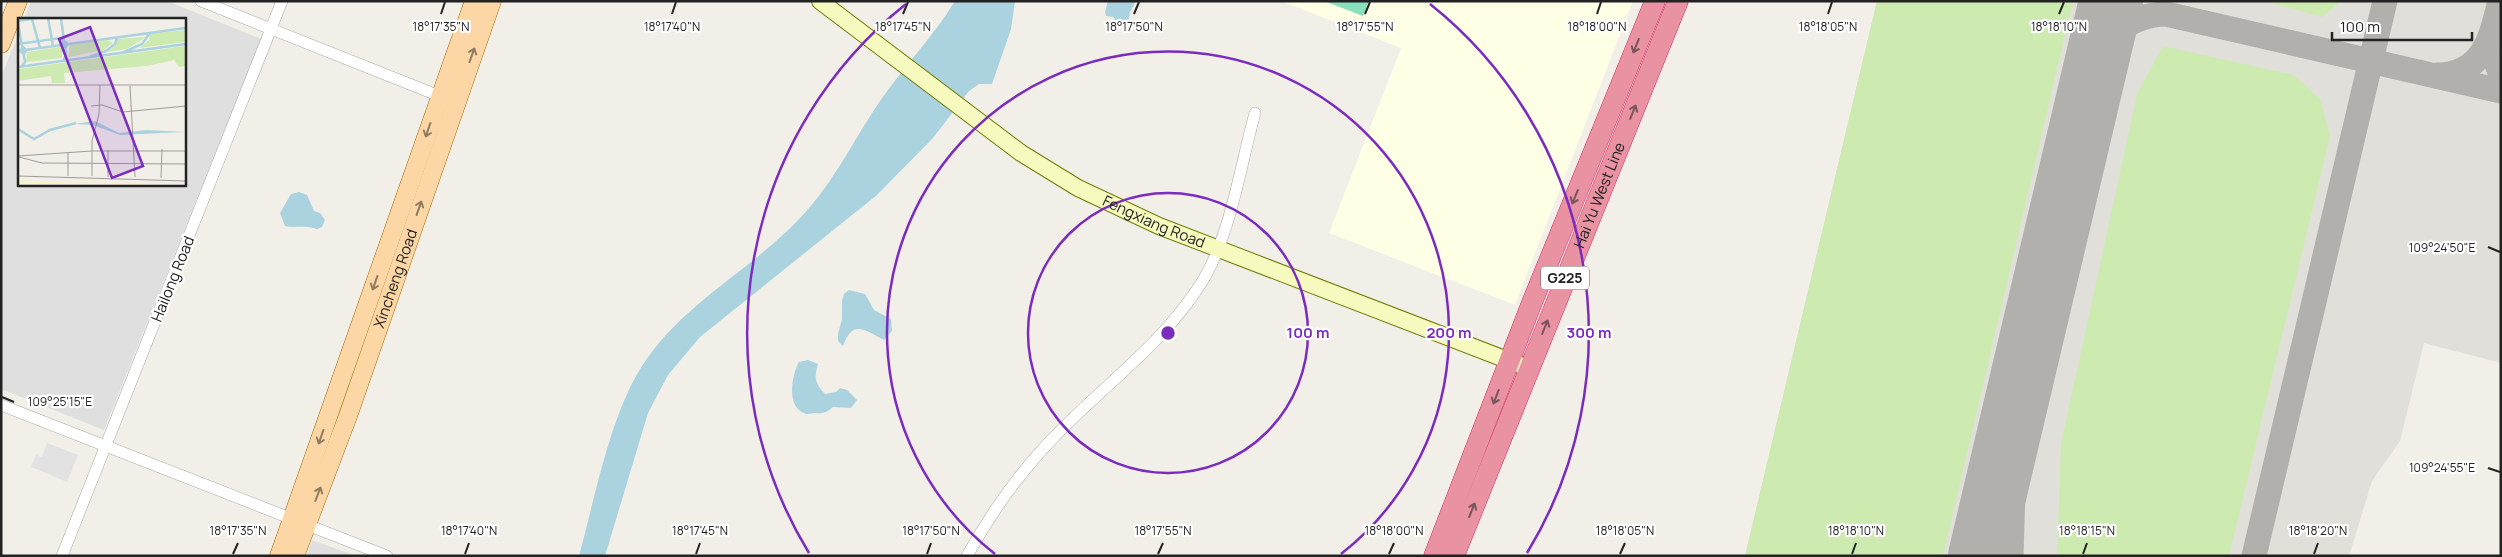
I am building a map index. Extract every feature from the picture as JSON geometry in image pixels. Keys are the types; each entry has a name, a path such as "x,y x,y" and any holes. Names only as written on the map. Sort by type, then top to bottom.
{"highway":[{"name":"Hai Yu West Line","path":"1434,556 1512,355 1655,1"},
{"name":"Hai Yu West Line","path":"1454,556 1530,363 1678,1"}],"main road":[{"path":"1,44 18,1"},
{"name":"Xincheng Road","path":"279,556 300,521 351,406 448,99 474,1"},
{"name":"Xincheng Road","path":"448,99 492,1"},
{"name":"Xincheng Road","path":"295,556 300,521"}],"street":[{"path":"201,1 448,99"},
{"name":"Hailong Road","path":"62,556 282,1"},
{"name":"Fengxiang Road","path":"820,1 906,60 965,104 1083,179 1221,244 1530,363"},
{"name":"Fengxiang Road","path":"837,1 906,60"},
{"path":"967,556 988,518 1011,486 1058,432 1152,345 1200,286 1221,244 1255,113"},
{"path":"1,405 387,556"}],"shaded area":[{"path":"31,1 167,1 261,39 104,430 1,389 1,76 18,35 18,185 185,185 185,18 24,18"},
{"path":"1281,1 1633,1 1515,305 1329,233 1401,48"},
{"path":"1877,1 2501,1 2501,363 2424,343 2400,441 2372,481 2349,556 1745,556"},
{"path":"47,443 78,455 67,482 31,467 36,455 42,457"},
{"path":"312,540 356,556 307,556"}],"green space":[{"path":"1324,1 1369,1 1363,16"},
{"path":"1877,1 2073,1 1943,556 1745,556"},
{"path":"2264,1 2342,1 2322,17"},
{"path":"2163,46 2294,75 2320,99 2330,136 2229,556 2057,556 2061,444 2137,94"}],"water":[{"path":"955,1 1015,1 1011,29 992,84 979,84 969,91 933,138 877,195 700,337 668,375 648,413 605,556 579,556 612,433 631,386 642,366 659,343 679,322 768,248 809,208 837,169 880,101"},
{"path":"1108,1 1136,1 1130,12 1128,24 1119,25 1113,17 1106,16 1105,12"},
{"path":"299,192 307,195 314,211 320,213 325,220 322,227 317,229 285,226 280,213 291,194"},
{"path":"849,290 865,294 874,310 891,319 892,331 884,340 866,331 856,329 847,337 843,346 838,341 842,319 842,301 844,294"},
{"path":"808,360 818,364 816,380 825,394 836,392 840,388 847,390 857,400 851,408 833,407 824,413 808,414 798,409 792,389 794,374 799,362"}],"taxiway":[{"path":"2254,556 2385,1"},
{"path":"2437,75 2465,69 2475,61 2488,41 2500,1"},
{"path":"2094,72 2104,48 2120,30 2141,19 2153,15 2166,14 2501,91"},
{"path":"2491,37 2492,53 2501,74"},
{"path":"2011,556 2014,456 2026,361"}],"runway":[{"path":"1980,556 2111,1"}]}
